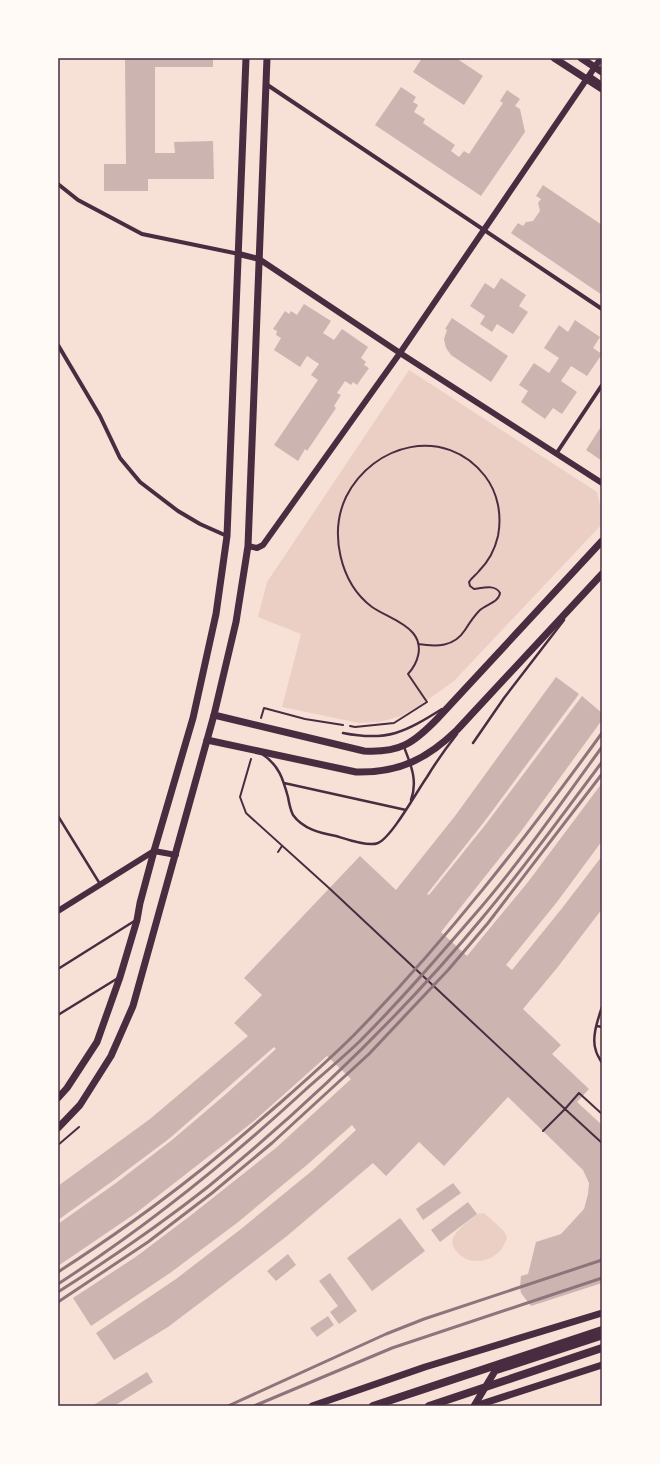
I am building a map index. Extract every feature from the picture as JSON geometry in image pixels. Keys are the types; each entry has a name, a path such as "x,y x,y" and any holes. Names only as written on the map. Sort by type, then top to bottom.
{"highway":[{"path":"373,1406 602,1330"},
{"path":"429,1406 602,1348"}],"main road":[{"path":"58,1098 67,1088 96,1042 120,976 137,920 154,851 193,718 216,614 228,536 246,58"},
{"path":"58,1128 80,1105 111,1056 133,1006 214,716 236,622 248,546 267,58"},
{"path":"554,58 602,89"},
{"path":"581,58 602,73"},
{"path":"214,716 364,751 384,752 404,746 412,742 428,729 602,541"},
{"path":"207,740 356,772 387,770 411,764 439,747 471,715 602,574"},
{"path":"312,1406 425,1367 602,1313"},
{"path":"475,1406 495,1370 602,1336"},
{"path":"475,1406 602,1365"}],"street":[{"path":"248,546 257,548 263,545 400,353 601,58"},
{"path":"594,68 602,73"},
{"path":"590,75 602,84"},
{"path":"266,83 602,309"},
{"path":"58,184 78,200 142,234 259,259 400,353 602,483"},
{"path":"58,345 100,416 120,458 140,482 178,511 200,524 228,536"},
{"path":"556,454 602,385"},
{"path":"58,911 154,851 176,854"}],"lane":[{"path":"473,744 512,686 580,599"},
{"path":"343,733 367,737 389,736 416,725 453,703"},
{"path":"256,751 266,757 281,774 290,809 297,820 302,824 320,832 373,844 380,842 406,810 435,764 471,715"},
{"path":"404,746 414,774 412,798 406,810"},
{"path":"284,783 406,810"},
{"path":"58,816 100,885"},
{"path":"58,969 137,920"},
{"path":"58,1015 120,976"},
{"path":"602,1007 594,1041 596,1051 602,1063"},
{"path":"597,1026 602,1027"}],"path":[{"path":"260,722 264,708 305,719 355,727 394,723 427,702 408,674 415,666 419,656 418,644 413,634 404,626 371,606 357,592 346,575 339,547 339,520 343,503 351,487 362,473 375,462 390,453 426,445 444,448 462,455 477,467 489,482 498,506 500,519 498,538 491,555 480,571 471,578 469,582 470,586 474,589 495,587 500,593 500,597 474,616 465,630 454,641 440,646 418,644"},
{"path":"251,757 240,797 246,813 602,1143"},
{"path":"278,852 282,846"},
{"path":"543,1131 579,1093 602,1114"},
{"path":"58,1145 80,1127"}],"shaded area":[{"path":"409,370 597,492 602,514 602,524 454,681 419,706 401,716 380,722 359,723 282,707 301,634 258,617 267,582"},
{"path":"484,1213 503,1230 507,1237 498,1253 488,1259 476,1261 469,1260 456,1252 452,1241 455,1234 477,1214"}],"building":[{"path":"125,58 213,58 213,67 155,67 155,153 175,153 174,142 213,141 214,179 148,179 148,191 104,191 104,164 126,164"},
{"path":"422,58 456,58 483,76 464,105 413,72"},
{"path":"401,87 416,97 413,102 418,105 414,112 425,119 423,123 455,145 451,151 459,157 464,151 469,154 503,103 500,101 507,90 520,99 515,106 520,109 525,132 481,196 375,125"},
{"path":"543,185 602,225 602,295 511,233 518,223 523,226 526,222 533,221 540,211 538,203 541,199 536,196"},
{"path":"501,278 526,295 519,306 528,312 513,334 497,324 492,332 480,324 485,316 470,306 485,283 494,289"},
{"path":"304,304 331,321 323,333 334,340 342,329 368,347 361,358 366,362 364,365 369,368 357,385 353,382 351,385 345,381 337,393 341,395 334,406 336,408 307,451 305,449 298,461 274,445 318,380 311,375 319,364 307,356 300,367 274,350 281,338 276,335 277,331 273,329 285,311 289,314 291,311 297,315"},
{"path":"452,318 508,356 491,382 451,355 446,348 444,339 447,330 445,329"},
{"path":"575,320 600,337 593,348 602,354 587,376 571,366 561,381 577,392 562,414 553,408 545,419 521,402 528,391 519,385 534,363 549,373 559,358 544,348 559,325 568,332"},
{"path":"602,425 602,461 586,450"},
{"path":"556,677 579,694 484,822 427,894 429,895 486,824 582,696 602,713 602,720 522,830 441,932 467,956 528,882 602,783 602,841 557,902 506,965 512,970 602,856 602,909 557,968 523,1009 561,1045 552,1054 589,1089 577,1102 602,1125 602,1283 531,1306 521,1293 521,1276 528,1274 536,1242 561,1234 584,1209 589,1183 583,1170 508,1097 444,1166 419,1142 386,1176 373,1163 287,1236 213,1293 168,1327 114,1360 96,1333 176,1279 241,1229 313,1170 356,1130 352,1125 237,1223 170,1273 91,1326 73,1298 137,1256 190,1216 277,1147 351,1079 327,1056 254,1121 136,1213 58,1266 58,1224 116,1183 172,1140 276,1049 274,1047 170,1138 58,1220 58,1186 150,1119 248,1036 234,1023 262,995 244,978 360,856 396,890 455,816"},
{"path":"453,1183 461,1193 423,1220 416,1209"},
{"path":"468,1202 477,1214 440,1242 431,1230"},
{"path":"400,1218 425,1251 372,1291 347,1258"},
{"path":"288,1254 296,1265 276,1281 267,1271"},
{"path":"330,1273 357,1311 339,1324 330,1312 338,1306 319,1281"},
{"path":"328,1316 334,1325 317,1337 310,1328"},
{"path":"147,1372 153,1382 114,1406 92,1406"}],"railway":[{"path":"58,1272 146,1212 207,1165 299,1086 354,1035 388,1000 452,927 514,851 602,733"},
{"path":"58,1284 123,1240 185,1193 275,1117 359,1042 419,979 493,893 602,747"},
{"path":"58,1292 135,1241 209,1186 282,1124 352,1058 452,954 529,860 602,762"},
{"path":"58,1302 148,1242 212,1193 272,1143 369,1054 449,969 488,923 602,774"},
{"path":"228,1406 386,1334 424,1319 602,1260"},
{"path":"254,1406 392,1348 602,1278"}]}
